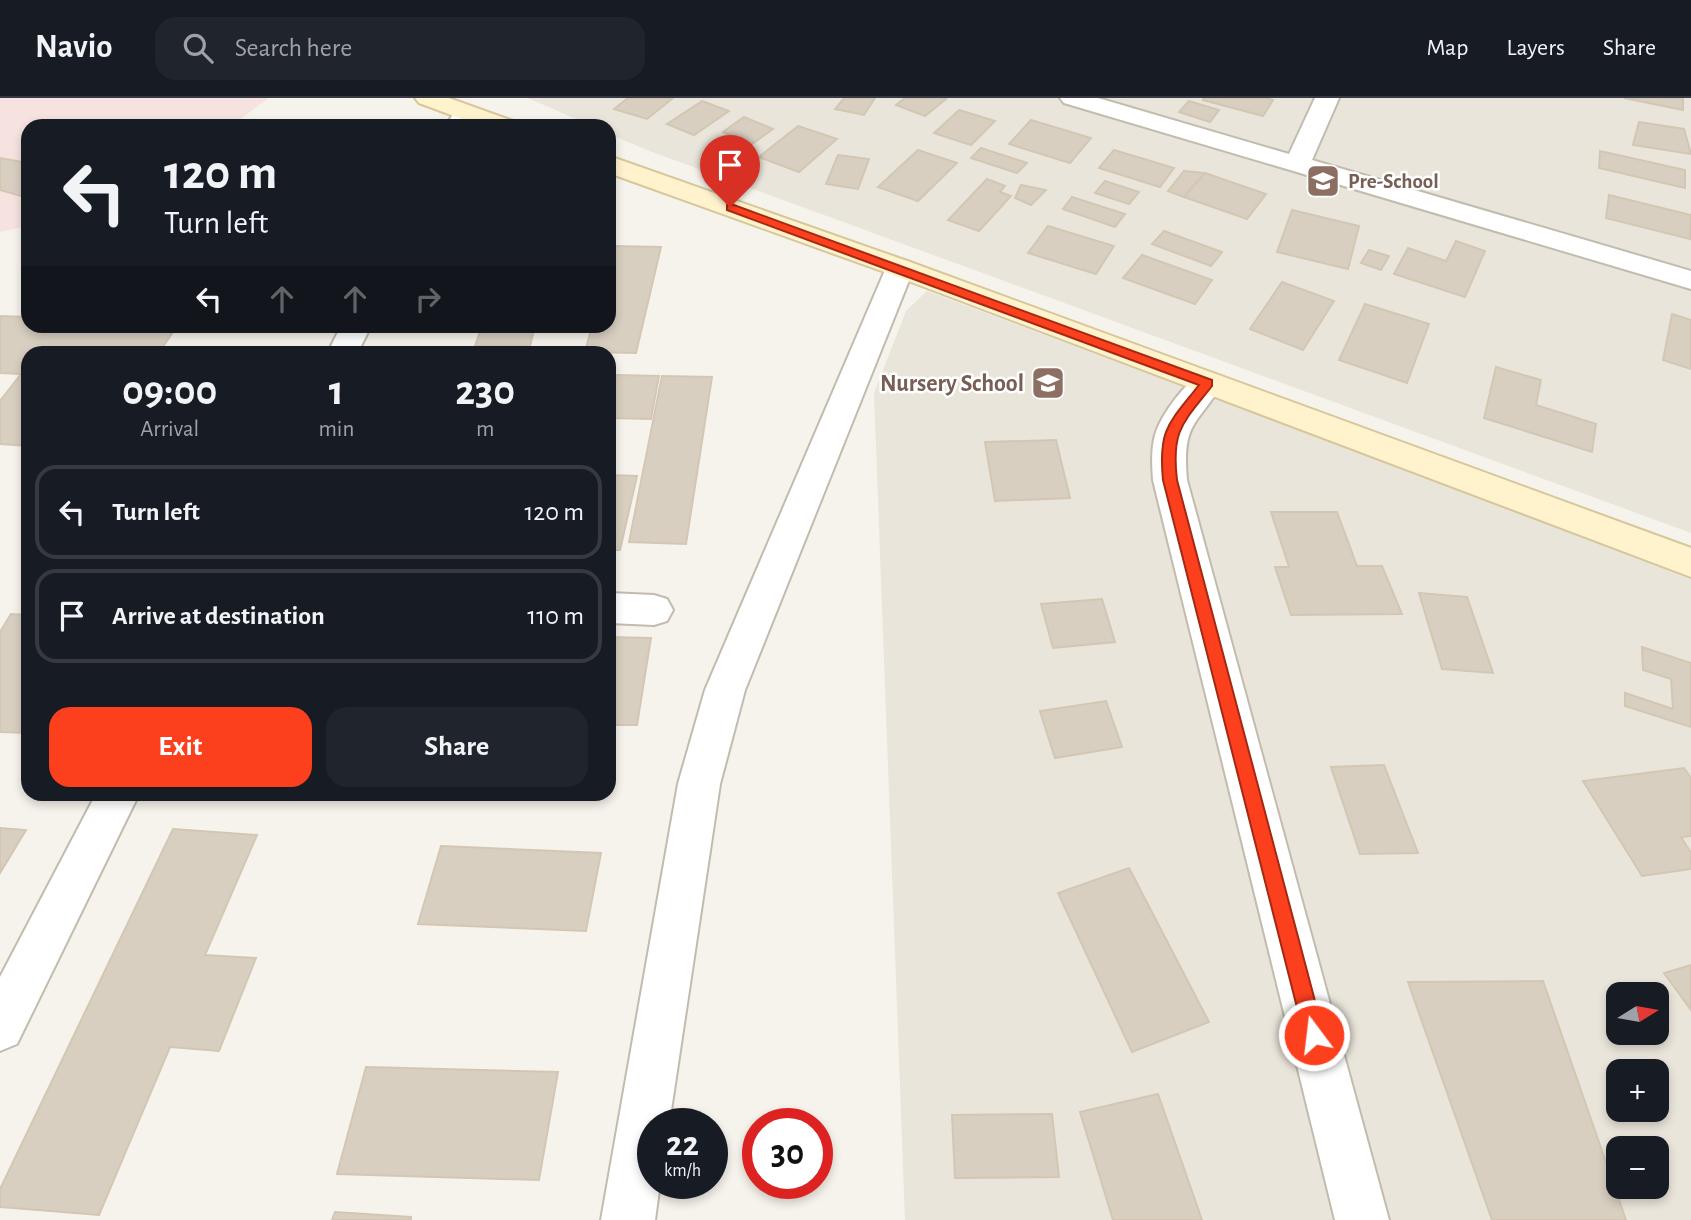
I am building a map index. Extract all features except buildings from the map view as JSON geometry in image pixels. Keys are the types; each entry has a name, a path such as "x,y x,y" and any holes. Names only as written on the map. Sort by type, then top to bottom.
{"main road":[{"path":"427,98 461,119"},
{"path":"616,167 900,268 1691,564"}],"street":[{"path":"1072,98 1691,280"},
{"path":"1297,165 1327,98"},
{"path":"628,1220 699,784 722,704 900,268"},
{"path":"1207,383 1174,425 1167,450 1170,480 1362,1220"},
{"path":"616,608 653,610"},
{"path":"0,1027 114,801"}],"shaded area":[{"path":"0,98 269,98 240,119 21,119 21,228 0,232"},
{"path":"528,98 1691,98 1691,533 647,150 616,137 616,119 576,119"},
{"path":"927,291 1691,577 1691,1220 905,1220 874,393 906,311"}],"place":[{"name":"Pre-School","path":"1323,181"},
{"name":"Nursery School","path":"1048,383"}],"route":[{"path":"730,207 1207,383 1174,425 1167,450 1170,480 1314,1035"}]}
